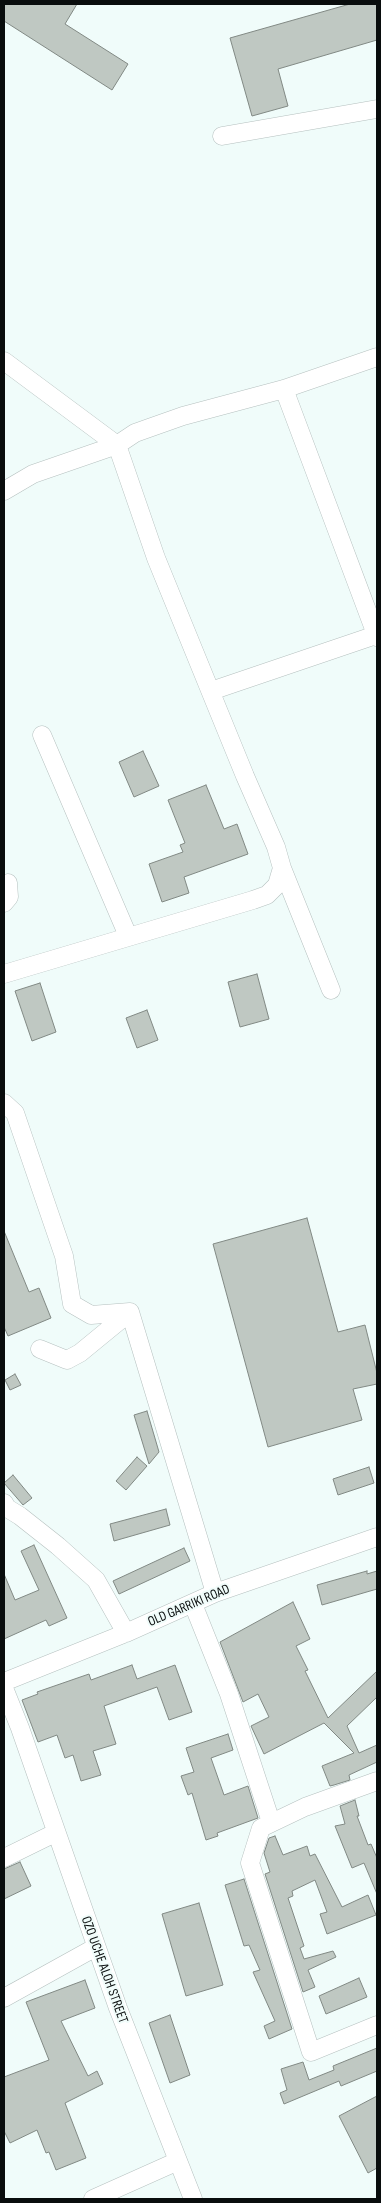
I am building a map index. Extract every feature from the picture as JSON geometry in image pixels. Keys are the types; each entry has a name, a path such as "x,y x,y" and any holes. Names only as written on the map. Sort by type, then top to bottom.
{"street":[{"path":"222,136 377,109"},
{"path":"4,491 33,474 117,445 135,433 183,416 284,389 377,357"},
{"path":"4,361 117,445 156,558 276,847 282,868 331,990"},
{"path":"211,691 377,636 284,389"},
{"path":"42,735 128,936"},
{"path":"4,974 128,936 234,907 268,894 277,885 282,868"},
{"path":"4,904 9,897 8,883"},
{"path":"4,1103 15,1113 64,1256 72,1304 91,1315 130,1312"},
{"path":"40,1349 67,1360 80,1353 130,1312"},
{"path":"130,1312 214,1593"},
{"path":"5,1507 35,1528 96,1580 126,1633"},
{"name":"OLD GARRIKI ROAD","path":"4,1682 126,1633 214,1593 377,1536"},
{"path":"193,1604 230,1694 271,1822"},
{"name":"OZO UCHE ALOH STREET","path":"4,1688 20,1728 96,1947 193,2199"},
{"path":"377,1781 305,1807 261,1828 250,1863 311,2052 377,2025"},
{"path":"4,1858 55,1833"},
{"path":"4,1998 96,1947"},
{"path":"93,2199 178,2161"}],"building":[{"path":"4,4 77,4 65,24 128,64 112,90 4,21"},
{"path":"350,4 377,4 377,40 278,69 288,106 252,116 230,38"},
{"path":"143,751 159,786 134,797 119,762"},
{"path":"206,785 224,829 237,824 248,854 184,877 189,893 162,902 149,864 183,852 180,845 185,843 168,800"},
{"path":"257,974 269,1019 240,1027 228,982"},
{"path":"40,983 56,1032 32,1041 15,991"},
{"path":"147,1010 158,1040 137,1048 126,1018"},
{"path":"307,1218 338,1332 365,1325 377,1373 377,1384 353,1389 362,1420 268,1447 213,1244"},
{"path":"4,1231 29,1292 39,1288 51,1318 8,1336 4,1327"},
{"path":"15,1374 21,1385 10,1390 5,1380"},
{"path":"147,1411 159,1452 149,1464 134,1415"},
{"path":"137,1457 147,1466 126,1490 116,1481"},
{"path":"369,1467 374,1483 338,1495 333,1479"},
{"path":"13,1475 32,1498 23,1505 4,1483"},
{"path":"166,1509 170,1525 114,1541 110,1524"},
{"path":"34,1545 67,1618 49,1626 46,1620 4,1639 4,1574 15,1600 39,1590 21,1551"},
{"path":"184,1548 190,1561 119,1594 113,1581"},
{"path":"367,1571 367,1574 377,1571 377,1589 322,1605 317,1585"},
{"path":"293,1602 310,1639 296,1646 308,1670 305,1671 328,1718 377,1671 377,1697 347,1726 359,1753 377,1745 377,1762 349,1775 350,1780 330,1786 322,1766 354,1753 324,1723 264,1754 251,1726 269,1717 258,1694 243,1702 220,1642"},
{"path":"132,1665 137,1679 175,1665 192,1712 169,1720 157,1687 104,1706 116,1744 93,1751 101,1775 81,1781 73,1755 65,1758 57,1735 38,1742 22,1700 38,1694 37,1692 89,1674 91,1680"},
{"path":"228,1734 233,1750 211,1758 224,1795 248,1786 258,1818 217,1833 218,1836 206,1840 192,1793 188,1795 181,1776 194,1772 186,1748"},
{"path":"355,1800 359,1816 357,1816 368,1845 371,1844 377,1858 377,1894 364,1863 352,1868 335,1826 345,1824 340,1806"},
{"path":"275,1836 283,1855 307,1846 310,1856 315,1854 342,1907 368,1895 376,1915 327,1934 320,1914 327,1912 315,1880 292,1891 293,1896 288,1898 304,1946 300,1948 304,1959 333,1951 336,1957 308,1970 315,1987 303,1992 265,1874 270,1872 264,1853 269,1838"},
{"path":"20,1862 31,1886 4,1899 4,1869"},
{"path":"244,1879 292,2029 269,2039 264,2026 275,2021 253,1972 260,1970 249,1945 244,1946 225,1885"},
{"path":"199,1903 223,1985 186,1996 162,1914"},
{"path":"359,1978 367,1997 326,2014 319,1996"},
{"path":"85,1980 95,2008 61,2021 88,2076 97,2071 103,2084 65,2103 86,2158 56,2170 49,2152 46,2153 37,2130 10,2143 4,2131 4,2077 49,2060 26,2002"},
{"path":"170,2015 190,2075 170,2083 149,2023"},
{"path":"377,2048 377,2071 341,2086 339,2081 284,2104 280,2093 287,2090 281,2069 303,2062 309,2080 334,2070 333,2066"},
{"path":"377,2096 377,2168 368,2173 339,2116"}]}
